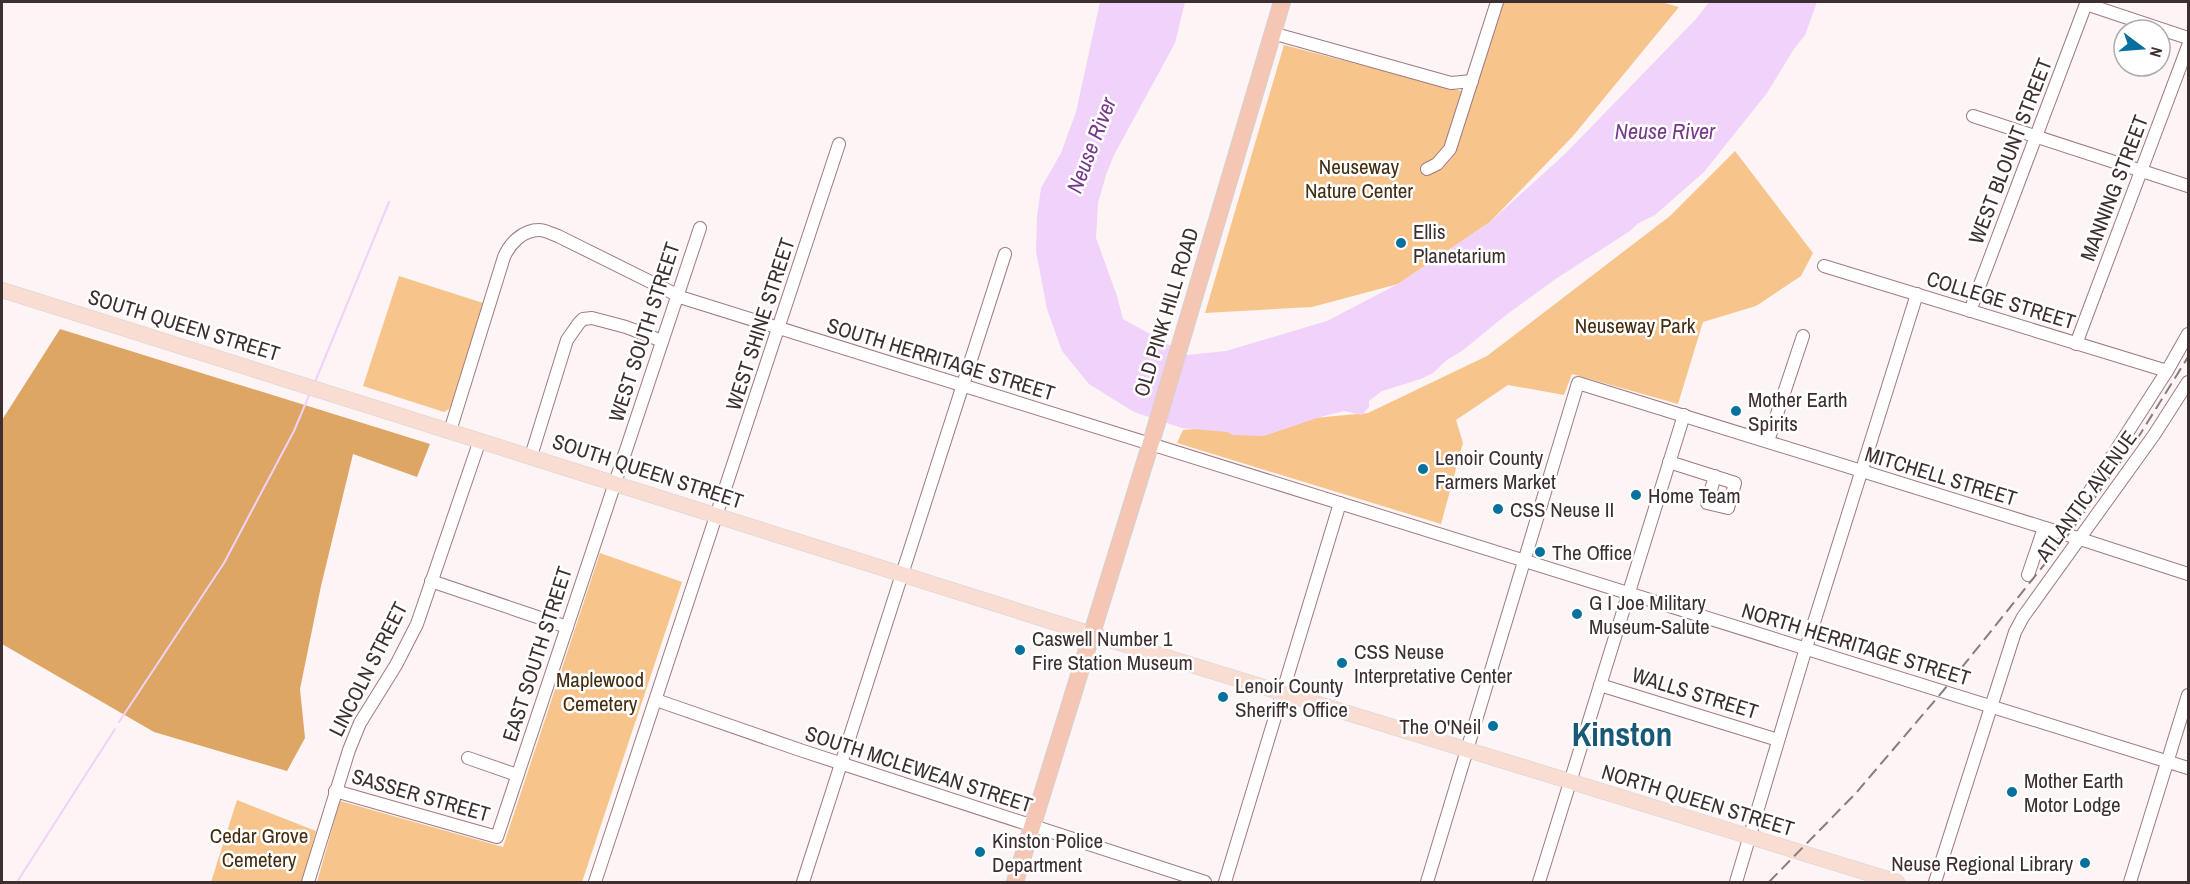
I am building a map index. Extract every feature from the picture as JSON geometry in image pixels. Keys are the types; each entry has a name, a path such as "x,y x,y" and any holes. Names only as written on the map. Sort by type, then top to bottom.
{"highway":[{"name":"OLD PINK HILL ROAD","path":"1015,882 1152,440 1282,2"}],"main road":[{"name":"SOUTH QUEEN STREET","path":"2,290 1281,693"},
{"name":"NORTH QUEEN STREET","path":"1281,693 1897,882"}],"street":[{"path":"1426,169 1437,164 1450,149 1497,2"},
{"name":"WEST BLOUNT STREET","path":"1970,311 2086,4 2188,38"},
{"path":"1272,33 1451,83 1472,81"},
{"name":"MANNING STREET","path":"2076,344 2188,46"},
{"path":"1973,116 2188,186"},
{"name":"WEST SHINE STREET","path":"595,882 839,144"},
{"name":"WEST SOUTH STREET","path":"615,483 700,228"},
{"name":"SOUTH HERRITAGE STREET","path":"450,431 504,256 508,247 523,234 539,230 558,236 677,295 963,386 1152,440 1340,503"},
{"path":"803,882 1005,254"},
{"name":"COLLEGE STREET","path":"1824,266 2167,371"},
{"path":"1736,882 1806,648 1917,294"},
{"path":"531,456 567,340 579,323 584,319 592,318 626,327 662,341"},
{"name":"ATLANTIC AVENUE","path":"2063,533 2167,371 2188,334"},
{"path":"1768,441 1803,336"},
{"name":"ATLANTIC AVENUE","path":"1935,882 2015,632 2023,617 2154,435 2188,382"},
{"name":"MITCHELL STREET","path":"1523,560 1578,383 2188,574"},
{"path":"1539,882 1684,415"},
{"name":"LINCOLN STREET","path":"308,882 344,761 360,723 409,642 480,440"},
{"path":"1669,462 1715,476"},
{"name":"EAST SOUTH STREET","path":"497,837 615,483"},
{"path":"1225,882 1340,503"},
{"name":"NORTH HERRITAGE STREET","path":"1340,503 2188,768"},
{"name":"ATLANTIC AVENUE","path":"2028,575 2044,528"},
{"path":"1427,882 1523,560"},
{"path":"431,581 567,627"},
{"name":"WALLS STREET","path":"1600,685 1778,740"},
{"path":"2130,882 2188,695"},
{"name":"SOUTH MCLEWEAN STREET","path":"656,700 1032,827 1205,882"},
{"path":"468,759 517,775"},
{"name":"SASSER STREET","path":"335,791 497,837"}],"green space":[{"name":"Neuseway Nature Center","path":"1486,2 1661,2 1679,7 1573,136 1490,222 1398,284 1312,307 1205,313 1284,45 1473,94 1501,4"},
{"name":"Neuseway Park","path":"1735,151 1813,253 1801,276 1756,306 1703,322 1678,404 1572,374 1564,395 1508,385 1456,420 1463,443 1441,524 1177,443 1183,430 1368,413 1487,356 1670,216"},
{"path":"399,276 483,303 452,402 449,409 444,412 363,386"},
{"name":"Maplewood Cemetery","path":"600,553 682,582 582,882 317,882 340,801 503,847"},
{"name":"Cedar Grove Cemetery","path":"237,800 316,831 302,882 211,882"}],"shaded area":[{"path":"60,329 430,444 417,477 353,454 321,586 300,689 305,738 287,771 154,732 2,644 2,420"}],"water":[{"name":"Neuse River","path":"1100,2 1185,2 1175,43 1114,155 1106,175 1098,203 1096,238 1123,319 1187,355 1226,351 1327,321 1398,284 1490,222 1565,154 1696,19 1709,2 1817,2 1805,35 1767,93 1704,172 1655,215 1637,224 1630,231 1557,278 1462,351 1448,359 1433,373 1382,391 1369,401 1369,407 1362,415 1344,411 1264,436 1233,435 1227,432 1182,428 1134,412 1089,384 1062,351 1047,309 1036,251 1037,217 1041,188 1061,153 1076,112"}],"waterway":[{"path":"315,382 389,202"},
{"path":"119,722 224,563 294,431 310,393"},
{"path":"17,882 115,729"}],"railway":[{"path":"1769,882 1856,793 1943,691 2068,535 2139,436 2188,357"}],"place":[{"name":"Ellis Planetarium","path":"1401,243"},
{"name":"Mother Earth Spirits","path":"1736,411"},
{"name":"Lenoir County Farmers Market","path":"1423,469"},
{"name":"Home Team","path":"1636,495"},
{"name":"CSS Neuse II","path":"1498,509"},
{"name":"The Office","path":"1540,552"},
{"name":"G I Joe Military Museum-Salute","path":"1577,614"},
{"name":"Caswell Number 1 Fire Station Museum","path":"1020,650"},
{"name":"CSS Neuse Interpretative Center","path":"1342,663"},
{"name":"Lenoir County Sheriff's Office","path":"1223,697"},
{"name":"The O'Neil","path":"1493,726"},
{"name":"Mother Earth Motor Lodge","path":"2012,792"},
{"name":"Kinston Police Department","path":"980,852"},
{"name":"Neuse Regional Library","path":"2085,863"}],"district":[{"name":"Kinston","path":"1622,734"}]}
